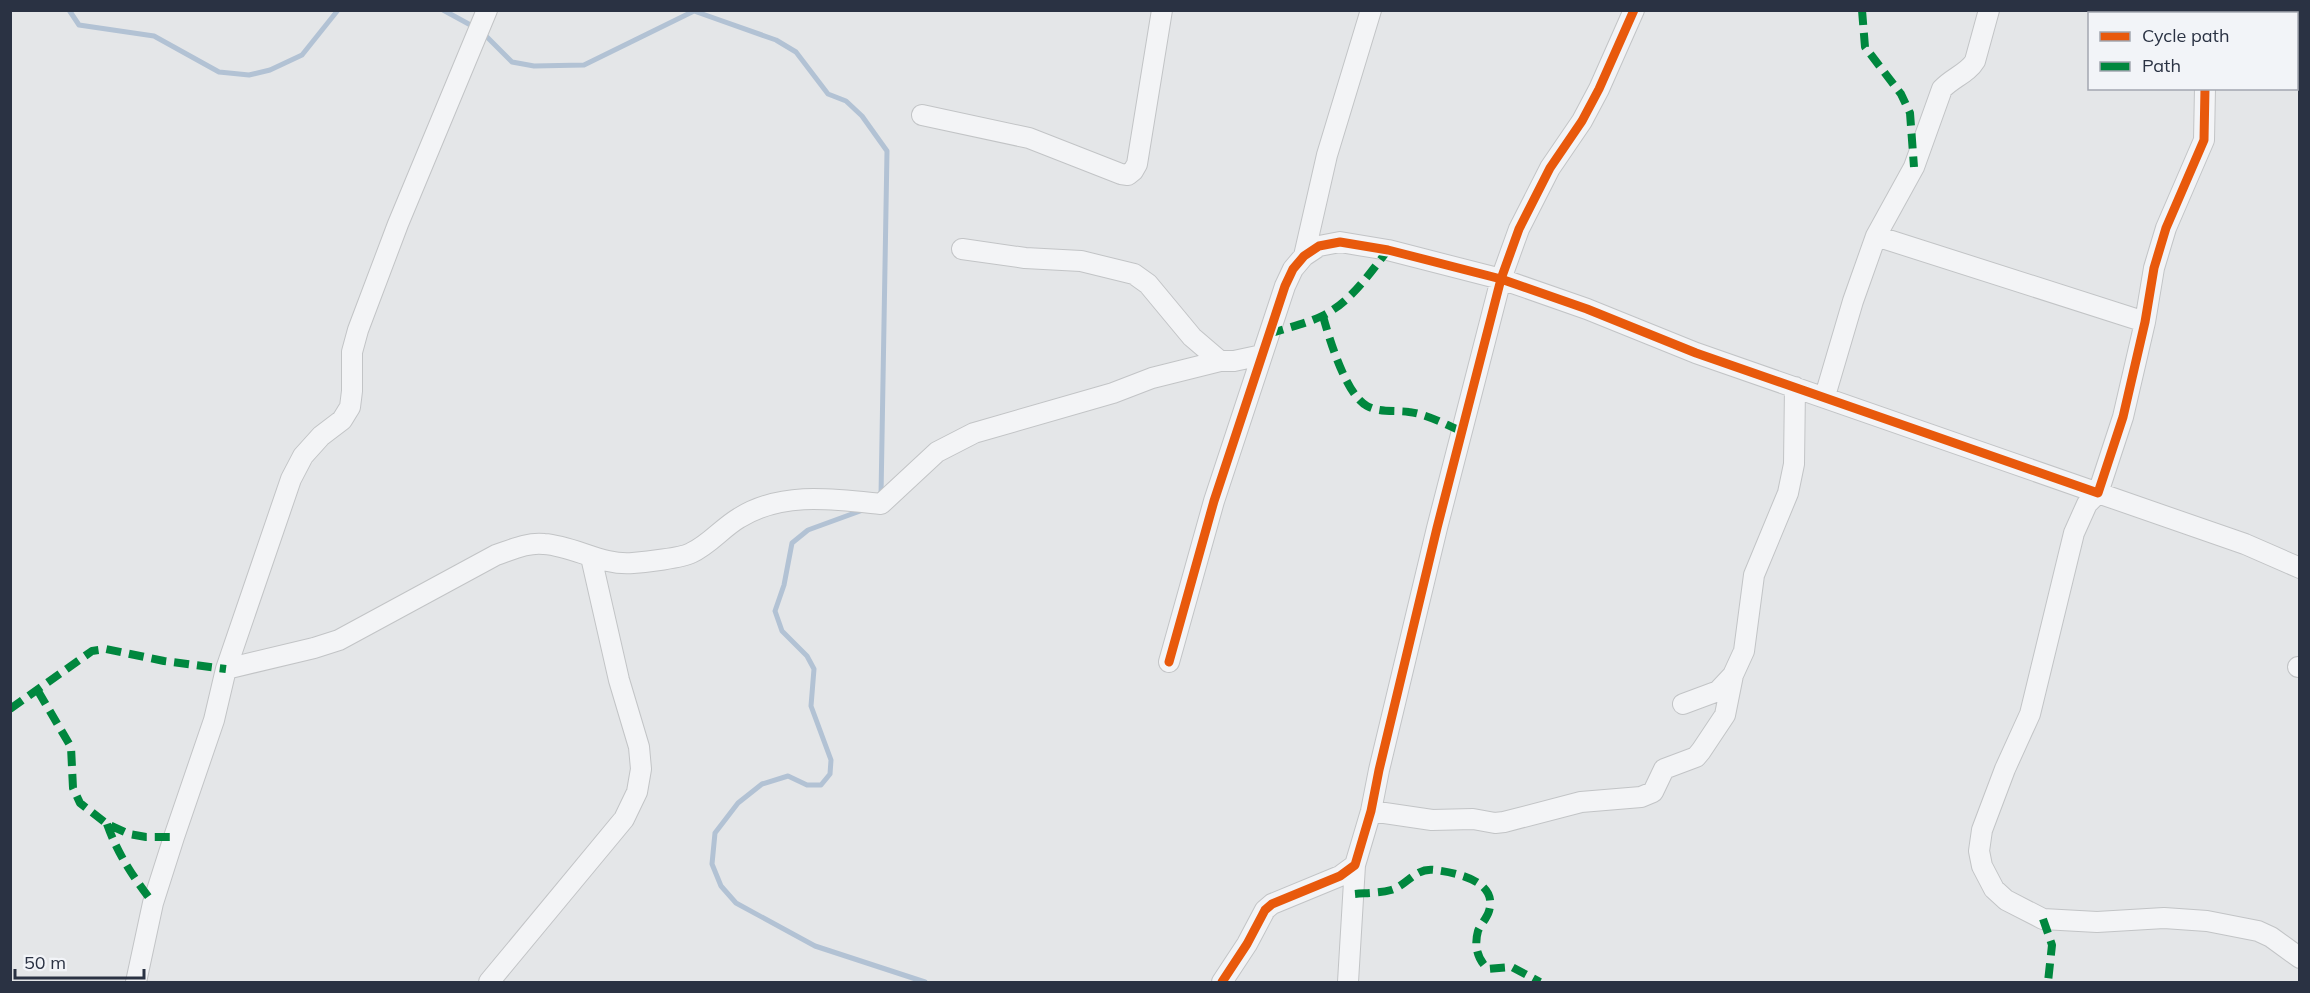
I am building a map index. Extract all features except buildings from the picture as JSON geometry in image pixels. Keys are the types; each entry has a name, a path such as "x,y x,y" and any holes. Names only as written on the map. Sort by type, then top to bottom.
{"street":[{"path":"136,982 153,903 214,720 226,669 291,479 303,456 321,436 342,420 350,407 352,352 358,330 398,224 487,10"},
{"path":"922,115 1029,138 1128,175 1137,164 1162,10"},
{"path":"1304,256 1327,155 1371,10"},
{"path":"1348,982 1355,866 1371,811 1434,539 1501,279 1519,229 1550,168 1582,121 1599,89 1634,10"},
{"path":"1825,396 1853,301 1876,236 1914,167 1942,89 1950,80 1971,68 1976,61 1989,10"},
{"path":"2205,90 2204,140 2166,228 2154,268 2145,322 2123,417 2098,492 2084,509 2074,533 2030,714 2005,769 1982,830 1979,851 1982,866 1994,889 2006,900 2043,919 2097,922 2164,918 2207,921 2258,931 2271,937 2300,958"},
{"path":"1876,236 2145,322"},
{"path":"1169,662 1214,501 1286,286 1293,269 1304,256 1319,246 1340,242 1388,250 1501,279 1587,309 1696,353 2245,544 2300,568"},
{"path":"962,249 1025,258 1081,261 1134,274 1148,284 1192,337 1220,361"},
{"path":"226,669 339,640 496,555 518,547 542,543 564,547 615,564 633,563 690,554 739,518 785,502 806,498 881,504 937,452 974,433 1113,393 1152,378 1220,361 1234,362 1262,355"},
{"path":"1371,811 1432,820 1473,819 1495,823 1581,802 1647,795 1656,787 1664,769 1696,758 1725,715 1733,675 1744,651 1754,575 1788,493 1794,464 1795,387"},
{"path":"489,982 624,819 637,792 641,769 639,747 619,680 591,557"},
{"path":"1683,704 1718,691 1733,675"},
{"path":"1222,982 1265,910 1272,904 1340,876 1355,866"}],"waterway":[{"path":"69,10 79,25 154,36 219,72 249,75 270,70 302,55 338,10"},
{"path":"443,10 476,28"},
{"path":"483,33 512,62 534,66 584,65 694,11 776,40 796,52 828,94 846,101 862,116 887,151 881,496"},
{"path":"863,510 808,530 792,543 784,585 775,611 782,631 807,656 814,669 811,706 831,760 830,774 821,785 807,785 788,776 762,784 738,803 715,833 712,864 721,886 736,903 815,946 925,982"}],"marked path":[{"path":"1862,10 1865,47 1901,94 1910,113 1914,167"},
{"path":"1269,334 1322,316 1342,303 1359,287 1388,250"},
{"path":"1323,316 1339,365 1359,400 1372,408 1415,413 1461,431"},
{"path":"10,709 92,651 106,649 164,661 226,669"},
{"path":"38,691 71,747 73,788 80,803 107,824 129,834 146,837 174,837"},
{"path":"107,824 127,866 153,903"},
{"path":"1355,894 1391,890 1422,871 1428,870 1454,873 1474,880 1487,892 1490,901 1488,914 1477,936 1477,951 1481,961 1488,969 1512,967 1540,982"},
{"path":"2043,919 2052,945 2048,982"}],"cycle path":[{"path":"1222,982 1247,944 1265,910 1272,904 1340,876 1355,865 1371,811 1437,528 1501,279 1519,229 1550,168 1582,121 1599,89 1634,10"},
{"path":"1169,662 1214,501 1285,286 1293,269 1304,256 1319,246 1340,242 1388,250 1501,279 1587,309 1696,353 2098,493 2123,417 2145,322 2154,268 2166,228 2204,140 2205,90"}]}
